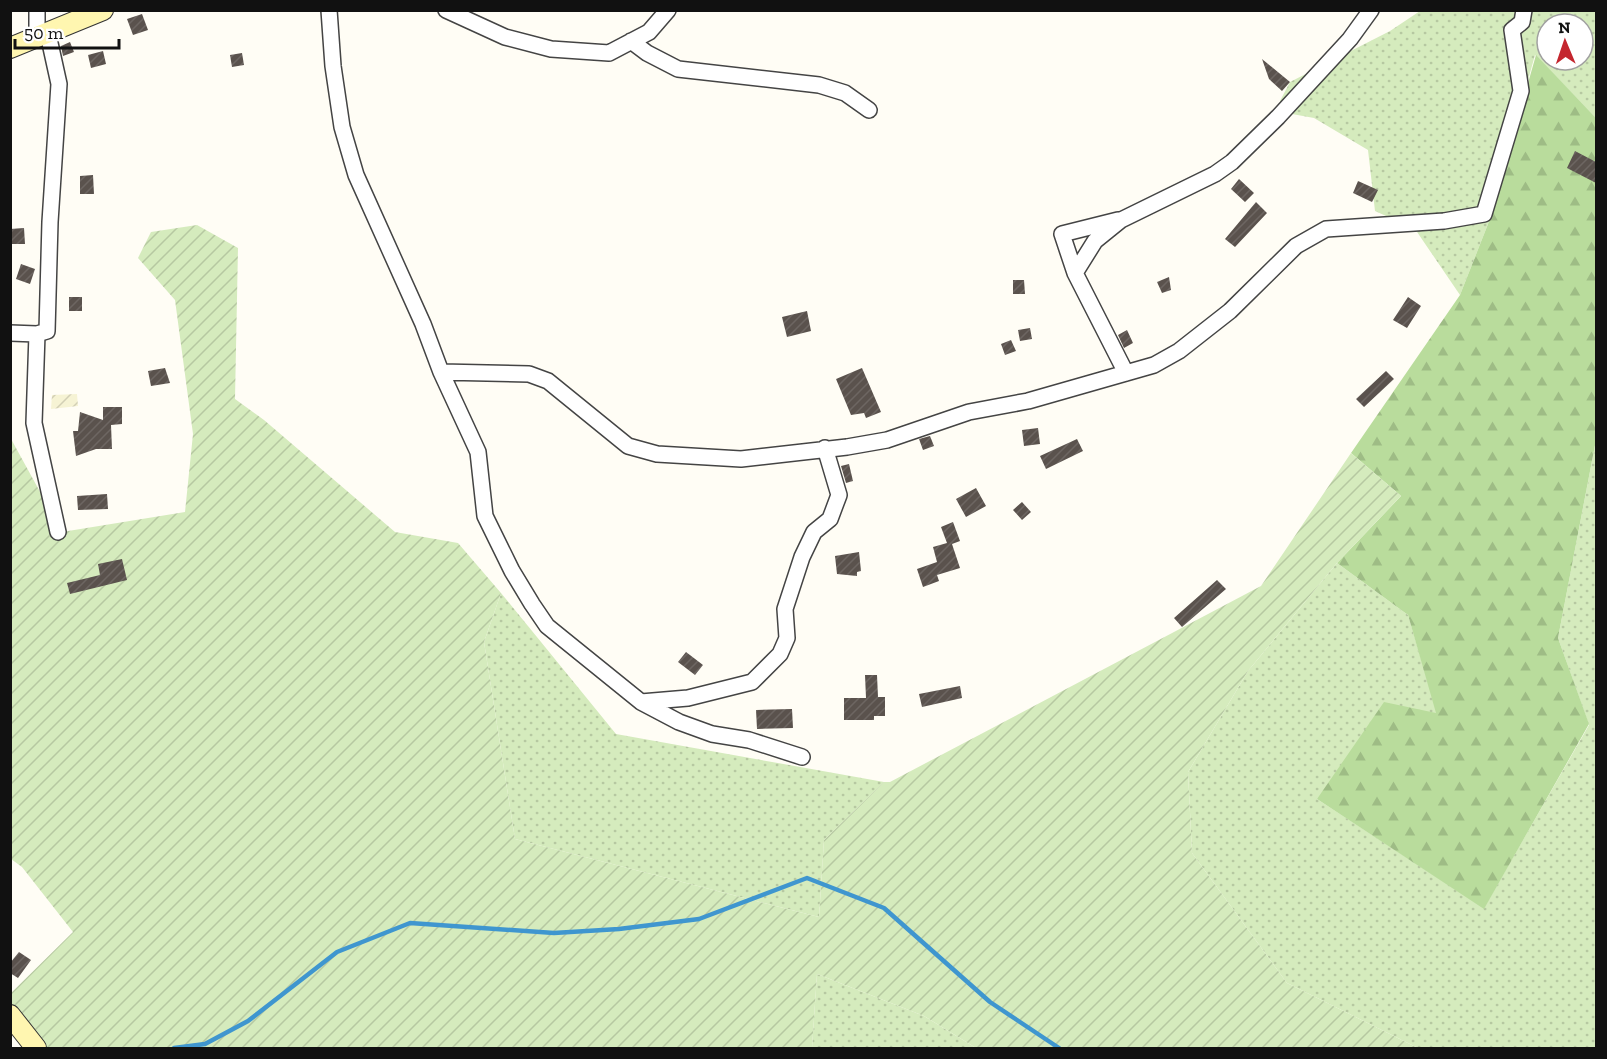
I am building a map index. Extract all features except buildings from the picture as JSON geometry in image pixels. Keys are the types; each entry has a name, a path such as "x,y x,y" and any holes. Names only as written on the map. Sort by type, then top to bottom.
{"street":[{"path":"10,333 37,334 46,332 48,327 50,222 59,84 36,10"},
{"path":"10,48 103,10"},
{"path":"329,10 333,66 342,127 356,175 478,452 485,516 522,588 547,626 641,702 712,734 749,740 801,757"},
{"path":"446,10 505,37 551,49 609,53 649,32 668,10"},
{"path":"1126,373 1075,273 1062,234 1121,220 1215,174 1232,162 1286,109 1350,39 1371,10"},
{"path":"441,372 529,374 566,395 601,427 628,446 657,454 741,459 887,440 969,412 1028,401 1154,365 1179,351 1230,311 1278,261 1312,235 1326,229 1444,221 1484,214 1521,91 1512,30 1522,22 1524,10"},
{"path":"631,41 647,53 678,69 819,85 845,93 869,110"},
{"path":"1075,273 1095,241 1121,220"},
{"path":"37,334 34,423 58,532"},
{"path":"641,702 688,698 752,682 780,654 787,638 785,609 802,557 814,532 830,519 838,495 825,448"},
{"path":"10,1015 36,1048"}],"shaded area":[{"path":"77,394 78,406 51,409 52,395"}],"green space":[{"path":"1420,11 1596,11 1596,118 1551,72 1595,72 1595,12 1535,12 1535,55 1488,224 1460,295 1415,229 1375,211 1368,150 1314,118 1292,114 1280,101 1290,82 1390,31"},
{"path":"1535,59 1535,72 1552,72 1596,118 1596,440 1558,638 1589,724 1484,909 1317,799 1384,702 1436,713 1408,615 1337,563 1401,496 1351,453 1460,295 1488,224"},
{"path":"197,225 238,248 235,399 264,420 395,532 458,543 501,593 484,642 515,839 819,917 824,840 884,782 890,782 1261,586 1351,453 1401,496 1337,563 1248,671 1188,772 1192,853 1287,983 1418,1048 976,1048 924,1016 817,974 812,1048 42,1048 11,1007 11,993 73,932 22,867 11,859 10,437 62,532 185,512 193,434 175,300 138,258 151,232"},
{"path":"1596,440 1596,1048 1418,1048 1287,983 1192,853 1188,772 1248,671 1337,563 1408,615 1437,713 1317,799 1484,908 1589,725 1558,638"},
{"path":"501,593 616,734 884,782 824,840 819,917 515,839 484,642"},
{"path":"817,974 924,1016 976,1048 812,1048"}],"waterway":[{"path":"174,1048 205,1044 248,1021 337,952 410,923 554,933 619,929 699,919 807,878 884,908 990,1002 1059,1048"}]}
